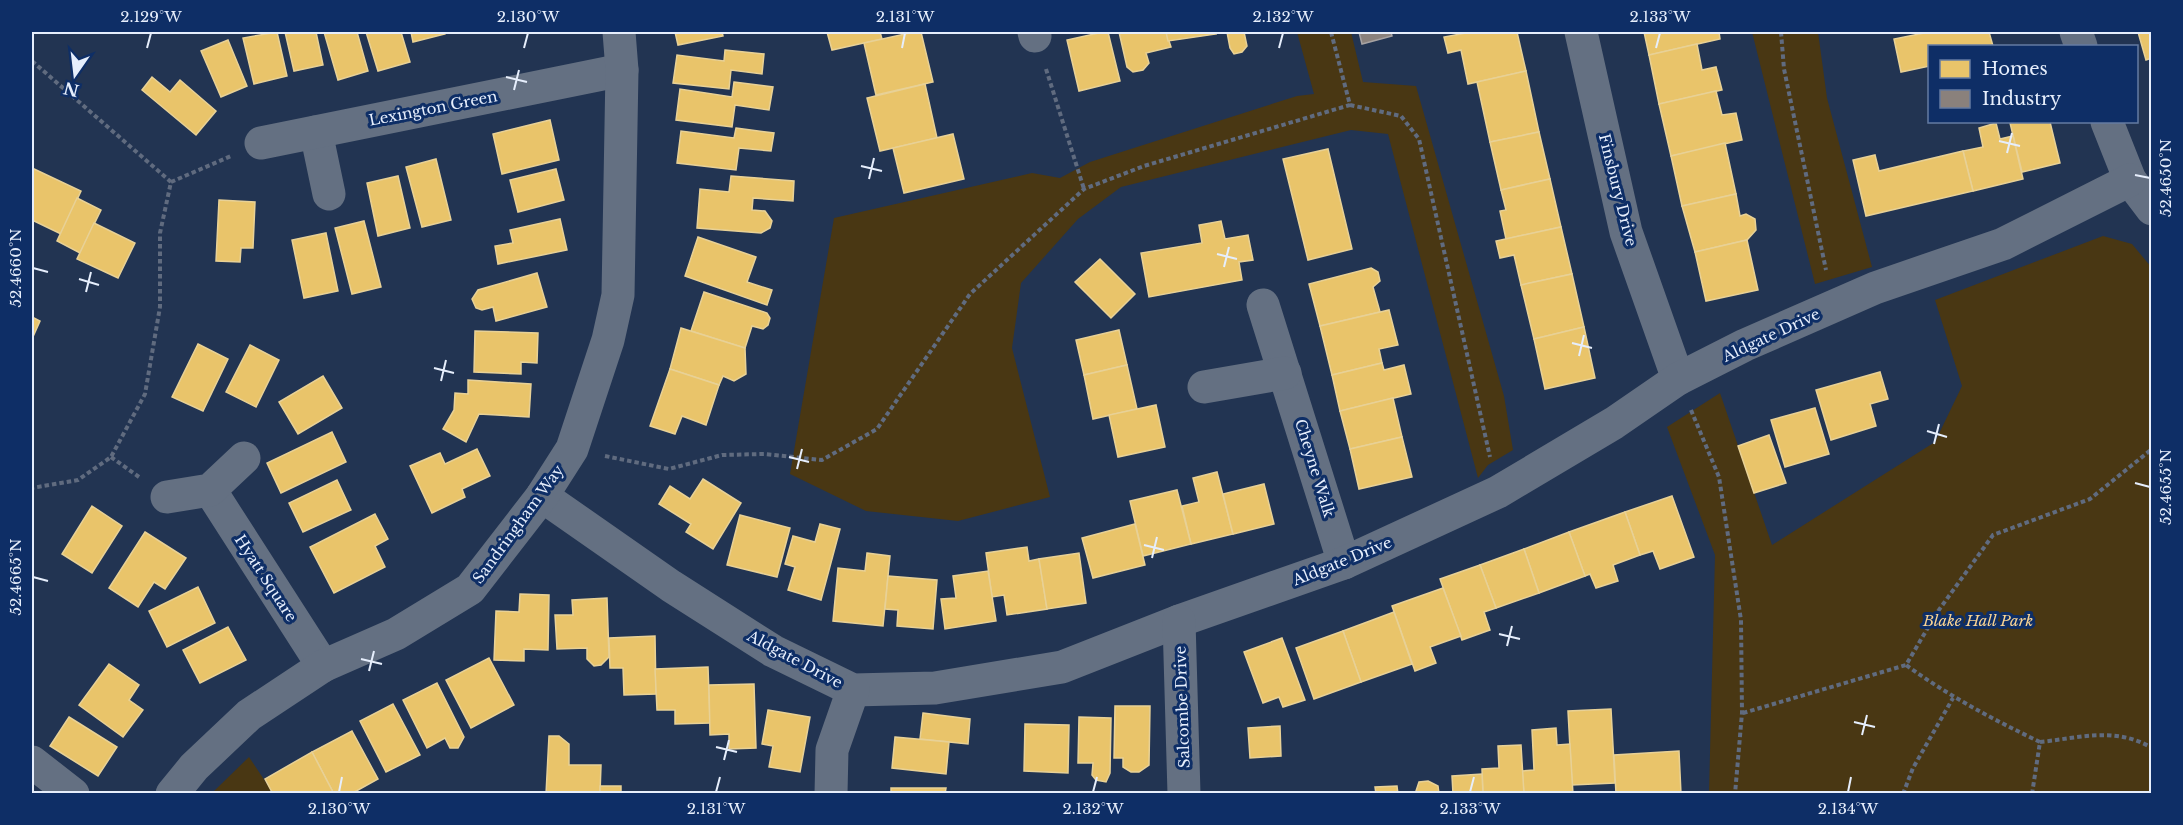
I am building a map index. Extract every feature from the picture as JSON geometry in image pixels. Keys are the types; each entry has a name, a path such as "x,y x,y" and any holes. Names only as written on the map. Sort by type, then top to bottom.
{"street":[{"name":"Sandringham Way","path":"172,794 194,767 249,715 323,666 396,634 470,589 542,496 572,449 609,340 618,295 622,70 619,32"},
{"name":"Finsbury Drive","path":"1581,32 1626,232 1678,379"},
{"name":"Lexington Green","path":"261,143 622,70"},
{"path":"2106,123 2130,180 2151,209"},
{"path":"316,132 329,194"},
{"name":"Aldgate Drive","path":"542,496 671,586 773,651 853,690 935,688 1062,667 1179,621 1344,563 1498,492 1614,423 1678,379 1875,288 2003,244 2130,180"},
{"name":"Cheyne Walk","path":"1263,305 1344,563"},
{"path":"1204,387 1285,373"},
{"path":"167,497 210,490 244,458"},
{"name":"Hyatt Square","path":"210,490 323,666"},
{"name":"Salcombe Drive","path":"1179,621 1184,794"},
{"path":"831,794 832,750 853,690"},
{"path":"32,762 73,794"}],"path":[{"path":"1331,32 1350,105"},
{"path":"1781,32 1784,69 1834,306"},
{"path":"1035,34 1084,189"},
{"path":"32,61 171,182"},
{"path":"572,449 669,469 722,455 764,454 822,460 878,429 970,294 1084,189 1144,166 1350,105 1401,116 1419,139 1498,492"},
{"path":"171,182 261,143"},
{"path":"32,488 78,480 111,457 146,394 160,307 160,233 171,182"},
{"path":"1678,379 1719,477 1741,620 1742,713 1735,794"},
{"path":"1742,713 1906,665 1936,614 1993,535 2090,499 2151,450"},
{"path":"1906,665 1953,698 2040,742 2116,734 2140,741 2151,748"},
{"path":"1903,794 1913,768 1953,698"},
{"path":"2032,794 2040,742"}],"green space":[{"path":"1297,32 1351,32 1363,82 1416,86 1504,396 1513,450 1488,465 1478,478 1388,134 1351,130 1121,187 1078,219 1021,283 1012,348 1050,497 958,521 866,511 790,474 834,218 1032,173 1060,178 1090,162 1297,96 1314,94"},
{"path":"1752,32 1818,32 1827,98 1872,267 1815,284"},
{"name":"Blake Hall Park","path":"2103,236 2132,244 2152,268 2151,793 1709,793 1715,555 1667,427 1720,393 1772,545 1935,442 1962,386 1935,300"},
{"path":"249,757 273,793 211,794"}],"building: Homes":[{"path":"277,32 287,76 254,84 243,38"},
{"path":"285,32 316,32 323,65 294,71"},
{"path":"324,32 357,32 368,71 338,80"},
{"path":"366,32 401,32 410,62 378,71"},
{"path":"411,32 445,32 445,34 413,42"},
{"path":"675,32 722,32 723,36 678,45"},
{"path":"827,32 880,32 882,39 832,50"},
{"path":"921,32 933,82 876,95 864,43"},
{"path":"1108,32 1120,81 1079,91 1067,40"},
{"path":"1119,32 1166,32 1171,47 1146,53 1149,63 1143,70 1133,72 1127,67"},
{"path":"1166,32 1215,32 1216,34 1168,41"},
{"path":"1227,32 1244,32 1247,46 1242,52 1234,54 1230,48"},
{"path":"1471,32 1517,32 1526,71 1468,84 1461,50 1448,53 1444,37"},
{"path":"1644,32 1719,32 1720,39 1649,55"},
{"path":"1929,32 1989,32 1993,45 1928,45 1928,66 1901,72 1894,39"},
{"path":"2138,32 2152,32 2152,58 2146,60"},
{"path":"228,40 247,86 221,97 201,51"},
{"path":"1697,44 1702,70 1716,67 1722,90 1659,104 1649,55"},
{"path":"725,50 764,54 762,74 731,70 729,89 673,83 677,55 724,61"},
{"path":"1526,71 1539,132 1490,142 1477,82"},
{"path":"152,77 170,92 180,80 216,111 196,135 142,90"},
{"path":"734,82 773,87 769,110 735,105 732,127 676,120 680,89 732,97"},
{"path":"925,84 937,138 880,151 867,98"},
{"path":"1716,91 1722,115 1736,113 1742,140 1671,156 1659,104"},
{"path":"550,120 559,160 502,174 493,134"},
{"path":"1996,123 2000,139 2013,136 2023,179 1973,191 1963,151 1983,147 1979,128"},
{"path":"2010,123 2050,123 2060,163 2022,172"},
{"path":"736,128 774,133 771,151 739,148 736,170 677,163 681,131 734,138"},
{"path":"1539,132 1550,179 1501,190 1490,142"},
{"path":"953,134 964,179 904,193 893,148"},
{"path":"1725,143 1736,194 1682,206 1671,156"},
{"path":"1328,149 1352,249 1308,260 1283,159"},
{"path":"1963,151 1973,191 1866,216 1853,160 1875,155 1879,171"},
{"path":"436,159 451,220 422,227 406,167"},
{"path":"32,168 81,191 61,234 32,220"},
{"path":"556,169 564,200 518,212 510,180"},
{"path":"398,176 410,228 378,236 367,183"},
{"path":"731,176 794,181 793,201 753,198 752,210 765,211 772,221 770,228 761,233 697,228 700,189 729,192"},
{"path":"1550,179 1561,227 1506,239 1500,211 1506,210 1501,190"},
{"path":"1736,194 1740,216 1746,214 1755,219 1756,230 1747,240 1695,252 1682,206"},
{"path":"77,198 101,210 80,253 57,241"},
{"path":"219,200 255,202 253,248 241,248 240,262 216,261"},
{"path":"560,219 567,250 498,264 495,246 513,243 510,230"},
{"path":"364,221 381,287 352,294 335,228"},
{"path":"1221,221 1225,239 1248,235 1253,260 1239,262 1242,280 1149,297 1141,253 1202,243 1199,225"},
{"path":"94,223 135,243 118,278 77,259"},
{"path":"1561,227 1572,274 1521,285 1514,255 1500,258 1496,241"},
{"path":"326,233 338,291 304,298 292,240"},
{"path":"698,237 756,257 747,282 772,290 767,305 685,276"},
{"path":"1747,240 1758,290 1706,301 1695,252"},
{"path":"1100,259 1135,294 1111,318 1075,282"},
{"path":"1371,268 1378,272 1380,281 1373,287 1380,312 1320,326 1309,284"},
{"path":"537,273 547,307 496,321 493,307 482,310 476,308 472,299 478,290"},
{"path":"1572,274 1584,327 1534,339 1521,285"},
{"path":"704,292 767,313 770,318 768,325 763,329 752,326 745,348 691,331"},
{"path":"1389,310 1398,345 1379,349 1382,363 1332,375 1320,326"},
{"path":"32,317 40,321 32,339"},
{"path":"1584,327 1595,378 1545,389 1534,339"},
{"path":"681,328 745,348 746,374 734,381 723,376 719,385 670,369"},
{"path":"1119,330 1127,365 1084,375 1076,340"},
{"path":"475,331 538,333 537,363 521,362 521,374 474,372"},
{"path":"198,344 228,359 203,411 172,397"},
{"path":"250,345 279,360 256,407 226,392"},
{"path":"1382,363 1384,370 1404,365 1411,394 1340,411 1332,375"},
{"path":"1127,365 1137,409 1093,419 1084,375"},
{"path":"670,369 719,385 706,425 682,416 675,434 650,426"},
{"path":"1880,372 1888,399 1870,404 1876,426 1831,440 1816,390"},
{"path":"323,376 342,408 298,434 279,402"},
{"path":"468,380 531,384 529,417 479,414 466,442 443,429 454,410 455,393 468,394"},
{"path":"1393,398 1402,437 1350,449 1340,411"},
{"path":"1156,405 1165,447 1118,457 1109,415"},
{"path":"1815,408 1829,454 1785,467 1771,420"},
{"path":"332,432 346,462 281,493 267,463"},
{"path":"1769,435 1786,483 1754,493 1738,446"},
{"path":"1402,437 1412,477 1359,489 1350,449"},
{"path":"477,449 490,476 462,489 465,497 432,513 410,466 440,453 445,464"},
{"path":"1217,472 1233,534 1191,544 1182,506 1199,502 1193,478"},
{"path":"703,479 741,503 713,549 686,532 691,524 659,504 670,486 690,499"},
{"path":"337,480 351,510 303,532 289,503"},
{"path":"1264,484 1274,524 1233,534 1223,494"},
{"path":"1177,490 1191,544 1143,556 1130,501"},
{"path":"1672,496 1694,557 1660,569 1653,551 1640,555 1625,512"},
{"path":"92,506 122,526 92,573 62,554"},
{"path":"1625,512 1640,555 1613,565 1618,581 1596,588 1590,574 1585,576 1569,532"},
{"path":"375,514 388,539 375,546 385,567 334,593 310,547"},
{"path":"740,515 790,528 777,577 727,565"},
{"path":"820,524 840,529 821,600 788,590 795,567 785,564 793,536 815,542"},
{"path":"1135,524 1145,565 1093,578 1082,538"},
{"path":"145,532 186,558 165,589 154,582 138,607 109,588"},
{"path":"1569,532 1585,576 1539,593 1524,549"},
{"path":"1027,547 1029,561 1039,559 1047,609 1007,615 1004,595 992,597 986,553"},
{"path":"1524,549 1539,593 1496,608 1480,565"},
{"path":"867,553 890,556 883,626 833,621 838,568 865,571"},
{"path":"1079,553 1086,603 1047,609 1039,559"},
{"path":"1480,565 1496,608 1484,612 1490,630 1462,640 1440,579"},
{"path":"988,571 996,621 945,629 941,599 956,598 953,576"},
{"path":"888,576 937,580 933,629 897,626 898,610 885,609"},
{"path":"198,587 215,623 167,647 149,611"},
{"path":"1443,588 1461,636 1430,647 1436,663 1415,671 1392,606"},
{"path":"520,594 549,595 548,650 524,649 524,661 494,660 496,611 519,612"},
{"path":"607,598 609,657 601,665 594,666 587,659 587,648 557,649 555,615 573,615 572,600"},
{"path":"1394,612 1412,664 1361,682 1343,631"},
{"path":"228,627 246,660 200,683 183,650"},
{"path":"1343,631 1361,682 1314,699 1296,648"},
{"path":"655,636 656,694 624,695 623,668 610,668 609,638"},
{"path":"1282,638 1305,700 1283,707 1279,697 1263,703 1244,652"},
{"path":"489,658 514,705 471,728 446,680"},
{"path":"109,664 139,685 129,700 143,710 123,737 79,705"},
{"path":"708,667 710,723 675,724 675,710 657,710 655,669"},
{"path":"437,683 464,737 458,748 450,748 445,738 427,748 403,700"},
{"path":"754,684 756,748 729,749 729,734 710,735 709,685"},
{"path":"393,704 420,755 386,772 360,721"},
{"path":"1115,706 1150,706 1149,765 1139,772 1131,772 1123,767 1123,758 1114,758"},
{"path":"1611,709 1615,783 1572,785 1568,711"},
{"path":"768,710 810,717 800,772 769,767 773,746 762,744"},
{"path":"923,713 970,719 968,744 920,739"},
{"path":"69,717 117,747 98,776 50,746"},
{"path":"1079,717 1111,718 1110,773 1106,782 1096,780 1092,775 1093,763 1078,763"},
{"path":"1025,724 1069,725 1068,773 1024,771"},
{"path":"1280,726 1281,756 1250,758 1248,728"},
{"path":"1556,728 1557,745 1570,744 1573,794 1524,794 1522,771 1534,770 1532,730"},
{"path":"352,731 378,779 351,794 334,794 312,752"},
{"path":"549,736 559,736 569,744 569,765 601,765 600,794 546,794"},
{"path":"895,737 949,742 946,774 892,768"},
{"path":"1521,745 1524,794 1483,794 1482,769 1499,768 1498,746"},
{"path":"1679,751 1681,794 1616,794 1614,755"},
{"path":"312,752 334,794 273,794 265,779"},
{"path":"1482,774 1483,794 1453,794 1452,776"},
{"path":"1428,781 1438,786 1439,794 1415,794 1419,782"},
{"path":"600,786 621,786 621,794 600,794"},
{"path":"1397,786 1398,794 1376,794 1375,787"},
{"path":"891,788 946,788 945,794 891,794"}],"building: Industry":[{"path":"1359,32 1391,32 1392,36 1362,44"}]}
